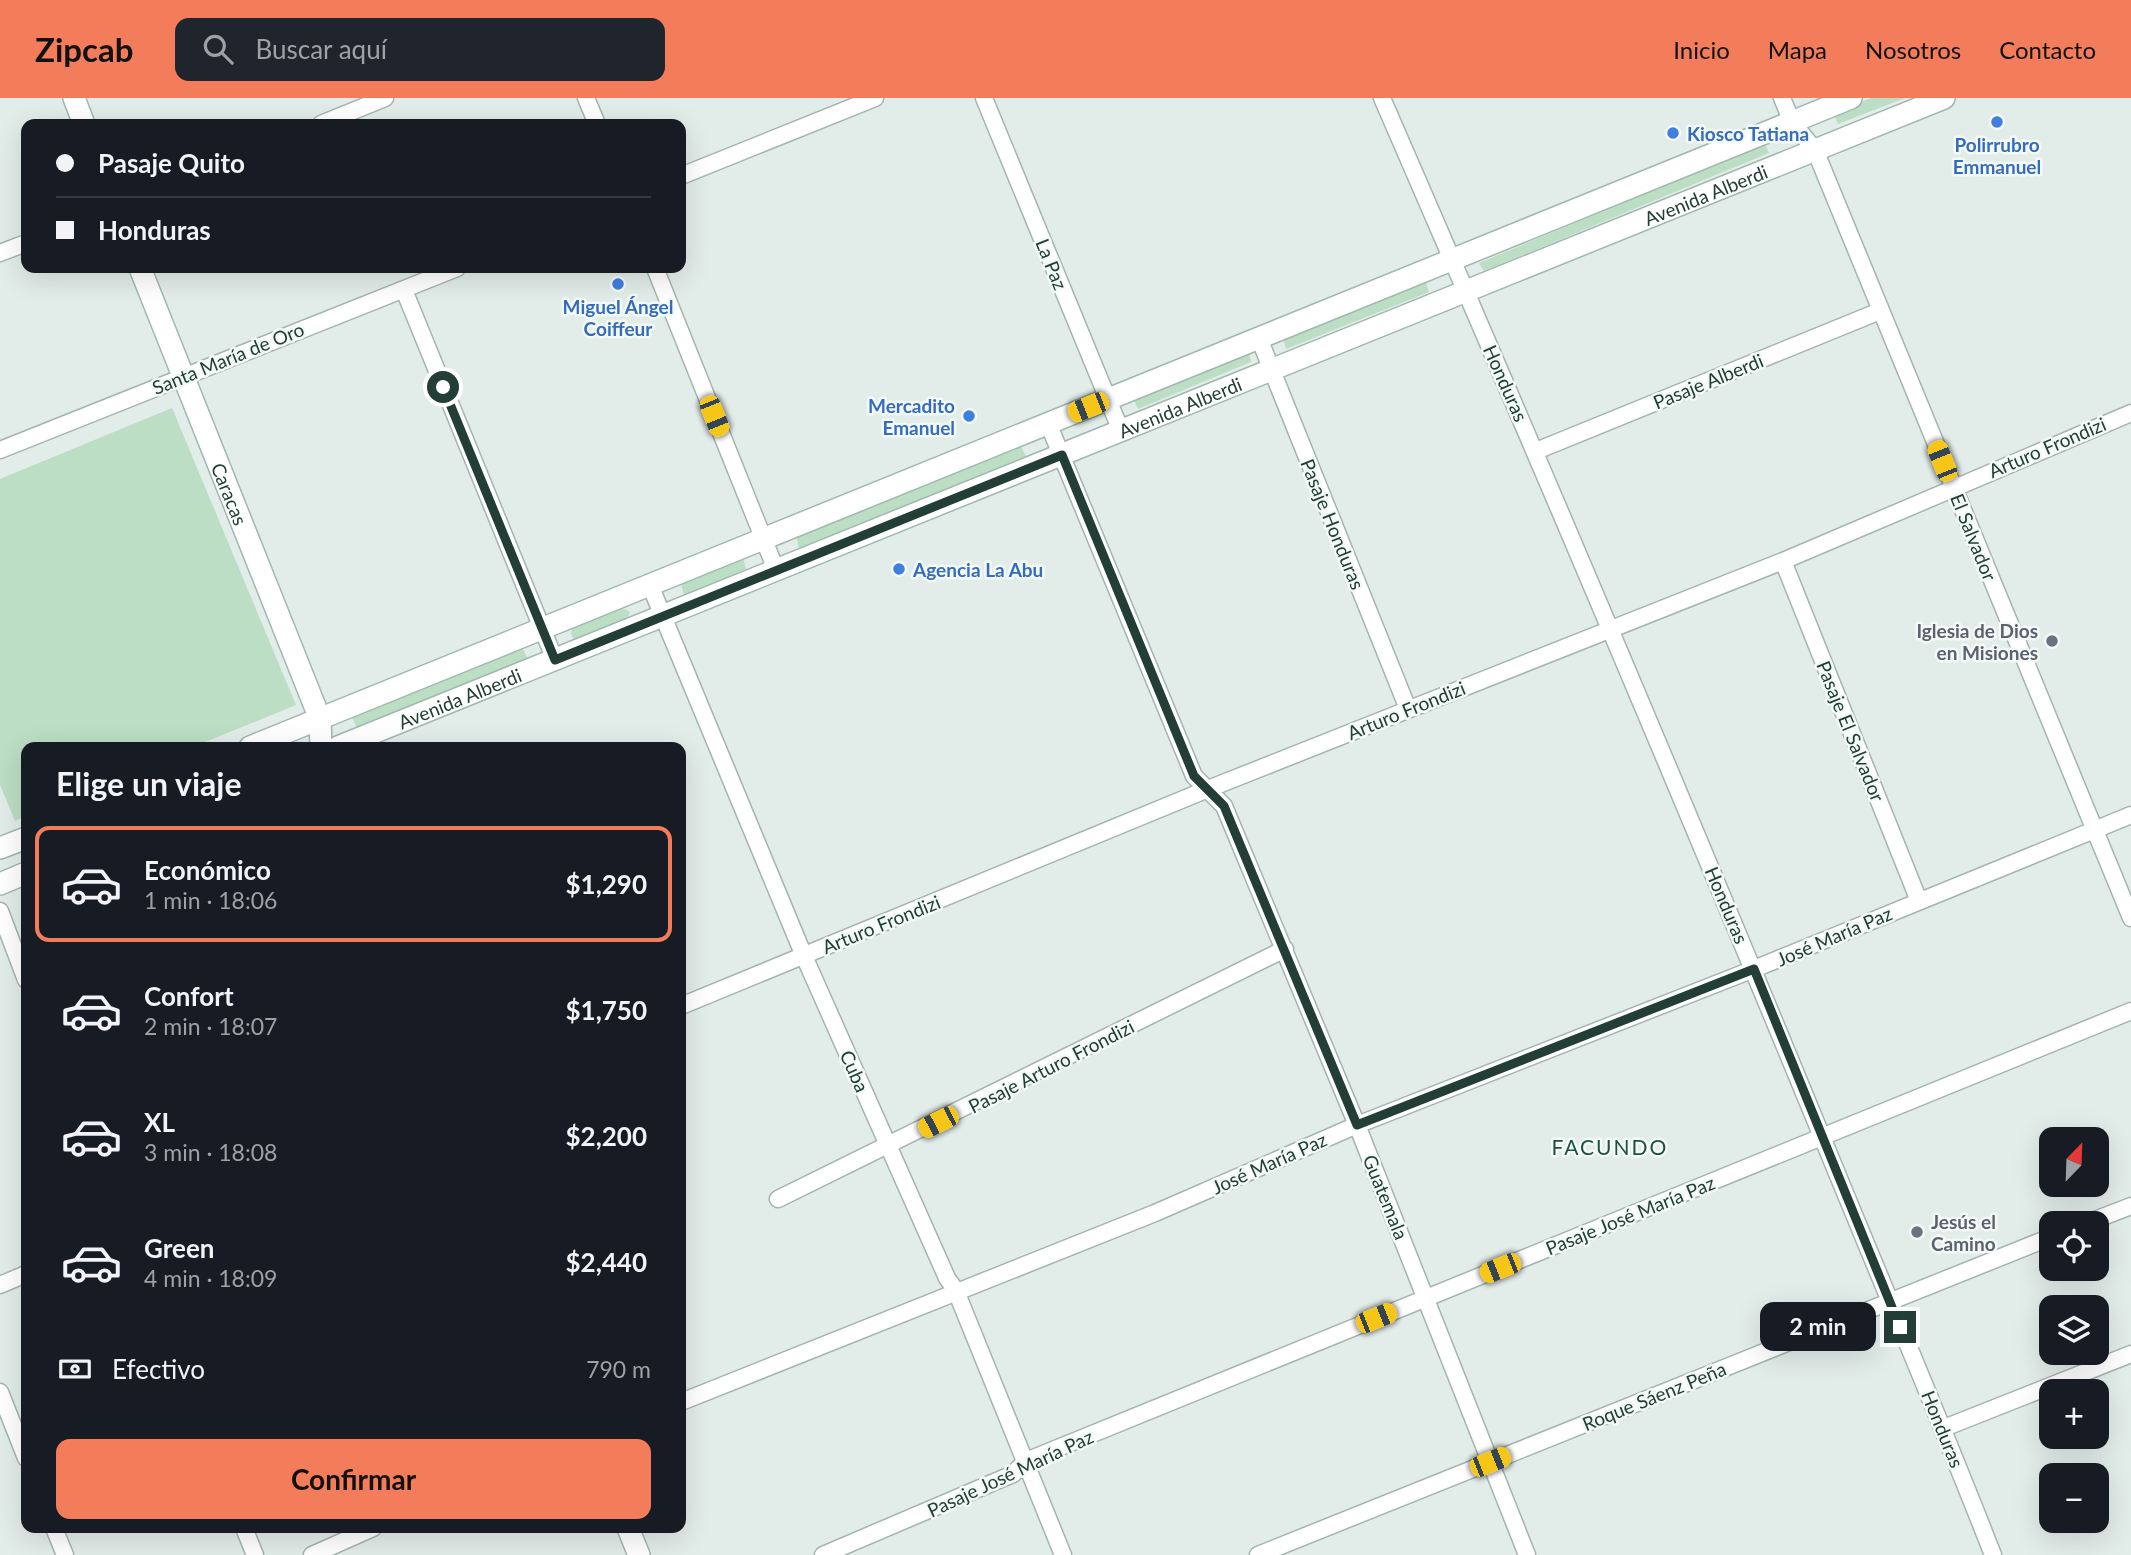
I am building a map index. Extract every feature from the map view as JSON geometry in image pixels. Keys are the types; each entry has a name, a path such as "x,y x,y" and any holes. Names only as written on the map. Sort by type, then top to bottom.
{"main road":[{"path":"74,98 82,119"},
{"name":"Avenida Alberdi","path":"262,742 1851,98"},
{"name":"Avenida Alberdi","path":"350,742 1944,98"},
{"name":"Caracas","path":"142,273 320,719 321,742"},
{"path":"0,848 21,840"},
{"path":"0,884 21,875"},
{"path":"630,1533 639,1555"}],"street":[{"path":"333,119 385,98"},
{"path":"586,98 595,119"},
{"path":"686,174 875,98"},
{"name":"La Paz","path":"984,98 1121,431"},
{"name":"Honduras","path":"1382,98 1536,451 1754,969 1944,1429 1993,1555"},
{"name":"El Salvador","path":"1782,98 1792,122 1815,150 2131,918"},
{"path":"0,253 21,245"},
{"name":"Santa María de Oro","path":"0,450 445,273"},
{"path":"657,273 776,570"},
{"path":"404,290 555,660"},
{"name":"Pasaje Alberdi","path":"1536,451 1880,312"},
{"name":"Pasaje Honduras","path":"1259,338 1408,709"},
{"name":"Arturo Frondizi","path":"686,1004 1208,789 1783,561 2131,412"},
{"name":"Guatemala","path":"1048,423 1194,776 1224,806 1285,949 1527,1555"},
{"name":"Pasaje El Salvador","path":"1783,561 1919,901"},
{"name":"Cuba","path":"650,585 804,956 947,1278 956,1291 1063,1555"},
{"name":"José María Paz","path":"686,1400 1155,1213 1357,1125 1754,969 2131,815"},
{"path":"0,911 21,967"},
{"name":"Pasaje Arturo Frondizi","path":"778,1199 1285,949"},
{"name":"Pasaje José María Paz","path":"823,1555 1013,1474 1026,1461 2131,1011"},
{"path":"2109,1214 2131,1206"},
{"name":"Roque Sáenz Peña","path":"1258,1555 2039,1242"},
{"path":"0,1285 21,1277"},
{"path":"1944,1429 2131,1354"},
{"path":"0,1392 21,1445"},
{"path":"56,1533 65,1555"},
{"path":"246,1533 255,1555"},
{"path":"312,1555 362,1533"}],"green space":[{"path":"1871,98 1905,98 1838,124 1833,113"},
{"path":"1765,144 1769,153 1484,271 1479,263"},
{"path":"1425,280 1429,292 1286,349 1283,338"},
{"path":"1249,352 1251,362 1138,409 1133,398"},
{"path":"172,408 296,705 205,742 21,742 21,818 15,821 0,785 0,479"},
{"path":"1020,445 1026,456 799,549 796,535"},
{"path":"743,558 746,569 684,596 681,583"},
{"path":"621,607 630,612 628,617 580,640 574,640 572,628"},
{"path":"523,649 528,659 357,728 351,715"}],"place":[{"name":"Polirrubro Emmanuel","path":"1997,122"},
{"name":"Kiosco Tatiana","path":"1673,133"},
{"name":"Miguel Ángel Coiffeur","path":"618,284"},
{"name":"Mercadito Emanuel","path":"969,416"},
{"name":"Agencia La Abu","path":"899,569"},
{"name":"Iglesia de Dios en Misiones","path":"2052,641"},
{"name":"Jesús el Camino","path":"1917,1232"}],"district":[{"name":"FACUNDO","path":"1610,1146"}],"route":[{"path":"443,387 555,660 1062,455 1194,776 1224,806 1357,1125 1754,969 1900,1327"}]}
